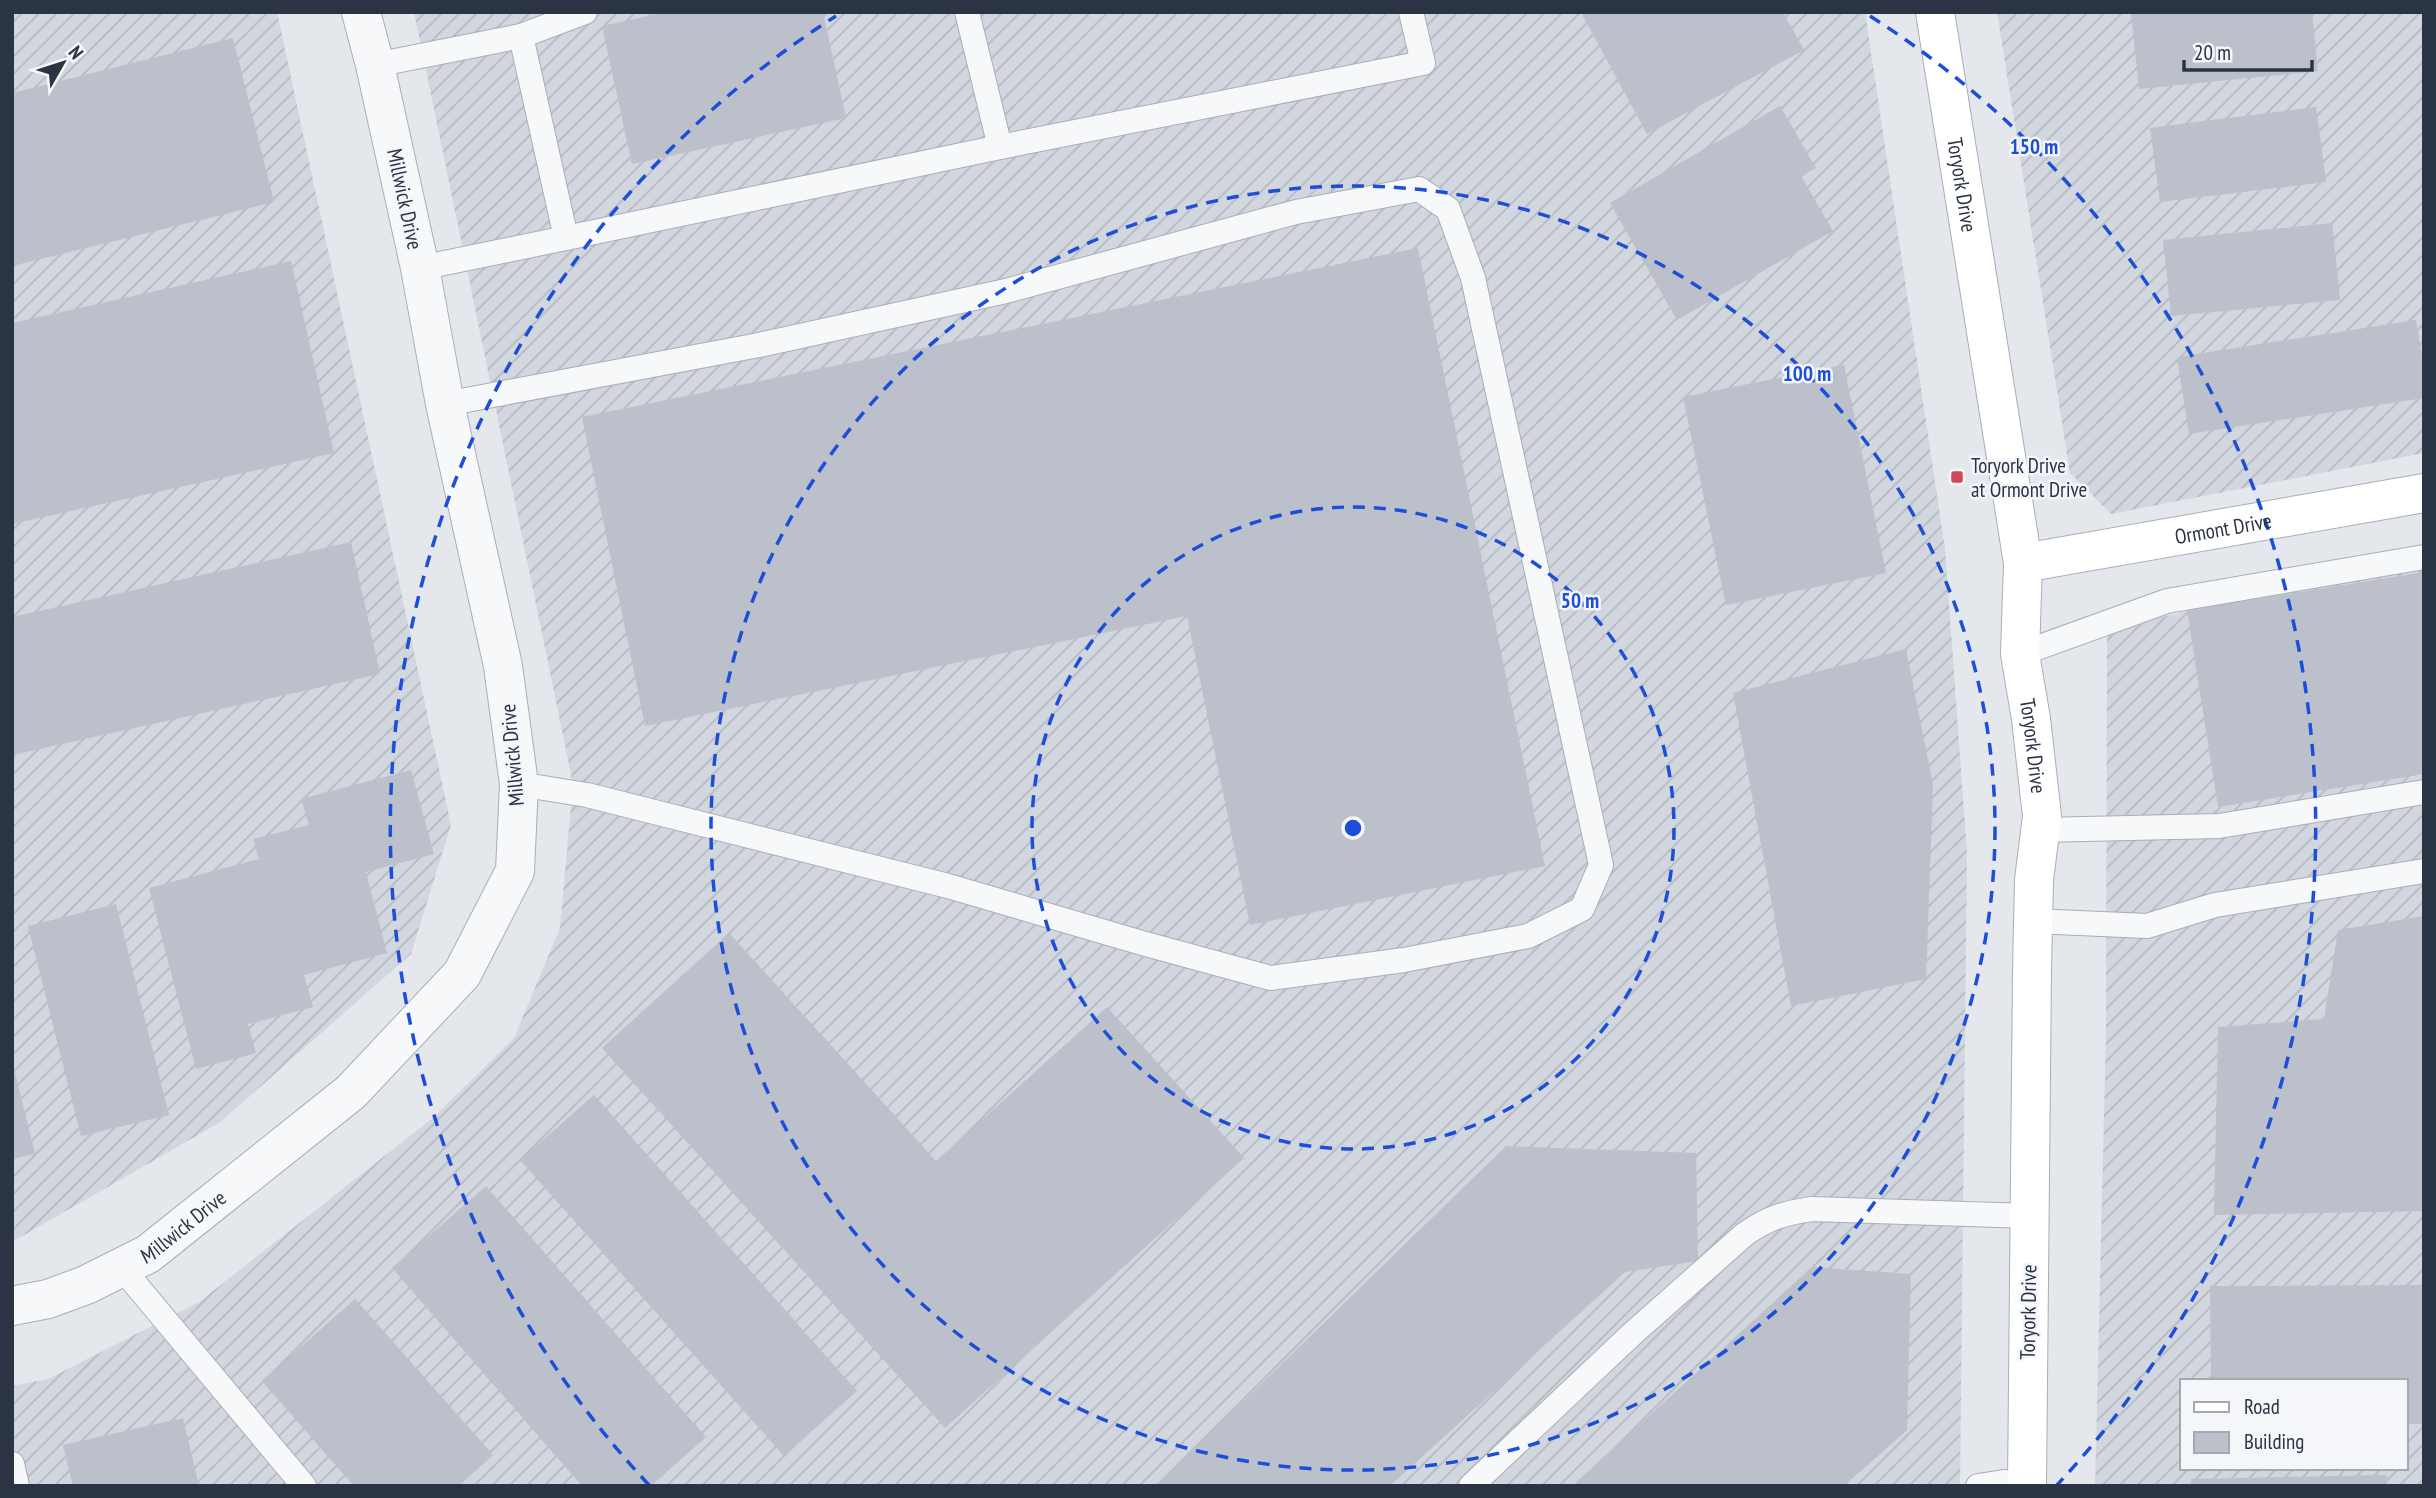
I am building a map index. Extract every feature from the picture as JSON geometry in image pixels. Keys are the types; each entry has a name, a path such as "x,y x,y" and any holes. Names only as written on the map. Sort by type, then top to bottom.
{"street":[{"name":"Millwick Drive","path":"12,1306 48,1299 86,1285 148,1254 351,1092 461,974 515,871 519,784 503,666 445,404 420,268 361,12"},
{"name":"Toryork Drive","path":"1935,12 2023,563 2021,654 2042,816 2034,880 2033,921 2027,1485"},
{"name":"Ormont Drive","path":"2023,563 2424,493"}],"lane":[{"path":"375,65 521,36 585,12"},
{"path":"967,12 1000,147"},
{"path":"420,268 1000,147 1423,63 1412,12"},
{"path":"521,36 566,237"},
{"path":"445,404 759,345 1006,291 1296,212 1419,188 1448,209 1473,278 1601,865 1582,909 1528,936 1404,960 1270,978 948,886 600,798 519,784"},
{"path":"2021,654 2167,601 2424,557"},
{"path":"2040,830 2219,826 2424,792"},
{"path":"2033,921 2147,926 2215,905 2424,871"},
{"path":"1471,1486 1631,1335 1745,1234 1766,1220 1789,1212 1812,1209 2029,1216"},
{"path":"121,1267 303,1486"},
{"path":"12,1464 17,1486"},
{"path":"1978,1486 2004,1482 2027,1485"}],"shaded area":[{"path":"12,12 277,12 451,825 411,954 219,1123 12,1242"},
{"path":"414,12 1865,12 1945,549 1967,853 1960,1486 12,1486 12,1386 48,1379 199,1302 434,1117 514,1038 560,928 573,784"},
{"path":"1997,12 2424,12 2424,453 2111,514 2070,473"},
{"path":"2424,559 2424,1486 2095,1486 2106,1031 2107,629"}],"building":[{"path":"666,12 823,12 846,118 632,164 602,26"},
{"path":"1783,12 1804,50 1647,134 1582,14"},
{"path":"2312,12 2318,71 2139,89 2131,13"},
{"path":"233,38 274,202 12,266 12,93"},
{"path":"1780,106 1816,168 1801,176 1833,231 1677,320 1610,203"},
{"path":"2316,107 2326,182 2160,202 2150,128"},
{"path":"2332,223 2340,300 2171,316 2163,240"},
{"path":"1418,248 1545,866 1250,925 1187,616 645,726 582,417"},
{"path":"291,261 334,453 12,524 12,323"},
{"path":"2416,320 2424,369 2424,398 2189,434 2177,357"},
{"path":"1844,365 1886,573 1726,605 1683,397"},
{"path":"351,542 380,674 12,755 12,617"},
{"path":"2424,572 2424,774 2218,807 2187,610"},
{"path":"1906,649 1933,785 1926,979 1791,1006 1733,693"},
{"path":"411,770 434,854 366,872 387,953 304,975 313,1007 248,1024 256,1053 196,1069 149,888 259,859 253,839 309,825 301,799"},
{"path":"116,904 169,1115 81,1136 28,926"},
{"path":"2424,916 2424,1211 2214,1215 2218,1027 2324,1019 2338,930"},
{"path":"729,933 936,1161 1107,1007 1244,1158 945,1428 602,1048"},
{"path":"12,1060 35,1154 12,1159"},
{"path":"594,1095 857,1391 784,1456 520,1160"},
{"path":"1506,1146 1696,1153 1698,1261 1625,1272 1390,1486 1156,1486"},
{"path":"486,1186 706,1437 651,1486 582,1486 392,1268"},
{"path":"1812,1267 1911,1274 1907,1430 1844,1486 1572,1486"},
{"path":"2424,1285 2424,1424 2408,1424 2408,1379 2211,1379 2210,1286"},
{"path":"355,1299 493,1455 459,1486 354,1486 262,1381"},
{"path":"183,1418 199,1486 73,1486 63,1445"},
{"path":"2387,1475 2387,1486 2192,1486 2191,1479"}],"place":[{"name":"Toryork Drive at Ormont Drive","path":"1957,477"}]}
